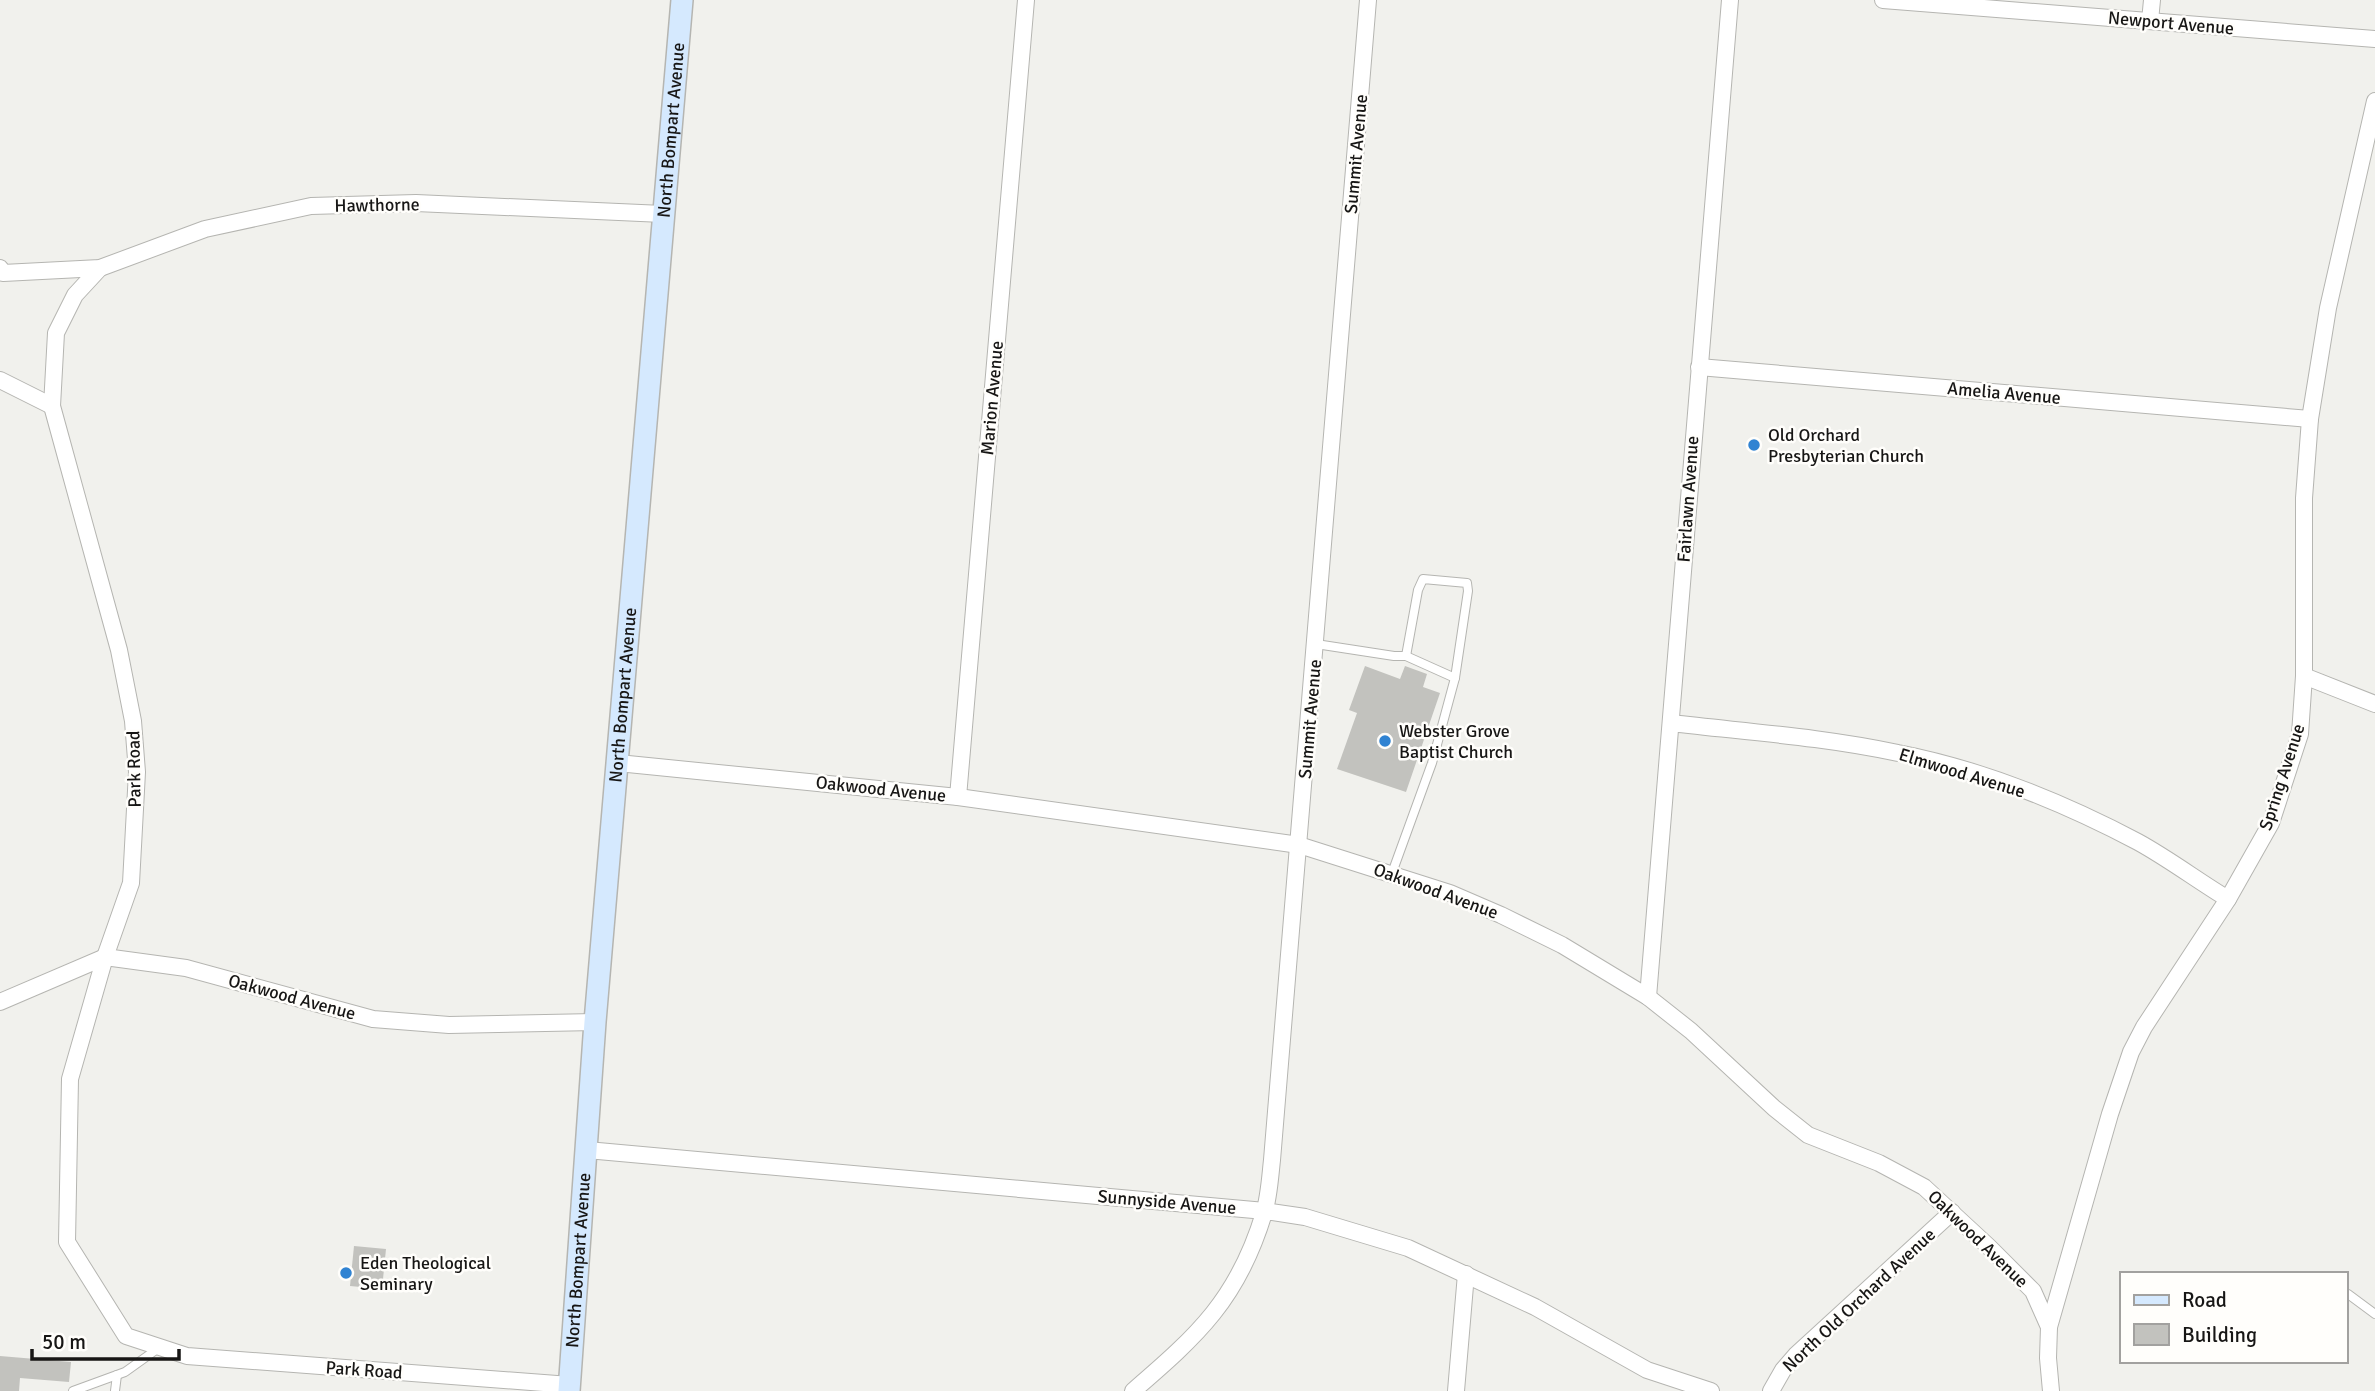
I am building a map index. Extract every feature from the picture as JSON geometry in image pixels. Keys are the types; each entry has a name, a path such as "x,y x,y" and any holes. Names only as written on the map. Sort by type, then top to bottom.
{"street":[{"name":"North Bompart Avenue","path":"570,1388 594,1022 682,0"},
{"name":"Marion Avenue","path":"958,797 1026,0"},
{"name":"Summit Avenue","path":"1133,1391 1186,1345 1214,1315 1239,1276 1265,1211 1272,1160 1299,845 1368,0"},
{"name":"Fairlawn Avenue","path":"1648,997 1730,0"},
{"name":"Newport Avenue","path":"1883,0 2375,39"},
{"path":"2150,21 2152,0"},
{"name":"Spring Avenue","path":"2049,1327 2110,1114 2131,1052 2144,1027 2228,900 2271,823 2300,734 2304,676 2304,498 2309,419 2328,308 2375,101"},
{"name":"Hawthorne","path":"100,268 205,229 311,206 416,203 663,214"},
{"path":"1,272 100,268"},
{"name":"Park Road","path":"100,268 75,295 56,333 52,407 119,649 133,721 137,772 131,883 105,957 70,1079 67,1242 126,1336 187,1356 570,1388"},
{"name":"Amelia Avenue","path":"1699,367 2309,419"},
{"path":"0,380 52,407"},
{"path":"2304,676 2375,704"},
{"name":"Elmwood Avenue","path":"1671,723 1838,743 1900,753 1964,770 2022,789 2140,843 2228,900"},
{"name":"Oakwood Avenue","path":"618,763 958,797 1299,845 1450,893 1501,915 1562,944 1648,997 1691,1031 1774,1108 1808,1135 1924,1186 2033,1292 2049,1327 2051,1391"},
{"name":"Oakwood Avenue","path":"105,957 186,968 373,1019 449,1025 594,1022"},
{"path":"0,1002 105,957"},
{"name":"Sunnyside Avenue","path":"587,1150 1265,1211 1305,1217 1408,1248 1535,1307 1647,1370 1711,1391"},
{"name":"North Old Orchard Avenue","path":"1771,1391 1783,1370 1803,1349 1952,1212"},
{"path":"1456,1391 1466,1274"}],"lane":[{"path":"1392,873 1432,763 1455,678 1467,583 1423,579 1406,656"},
{"path":"1316,644 1406,656 1455,678"},
{"path":"2348,1294 2375,1314"},
{"path":"73,1391 117,1375 160,1347"},
{"path":"115,1391 117,1375"}],"building":[{"name":"Webster Grove Baptist Church","path":"1365,666 1400,679 1405,666 1427,674 1423,687 1440,693 1406,792 1337,769 1357,713 1349,710"},
{"path":"354,1246 386,1249 382,1289 350,1286"},
{"path":"0,1356 71,1362 69,1382 20,1378 19,1391 0,1391"}],"place":[{"name":"Old Orchard Presbyterian Church","path":"1754,445"},
{"name":"Webster Grove Baptist Church","path":"1385,741"},
{"name":"Eden Theological Seminary","path":"346,1273"}]}
